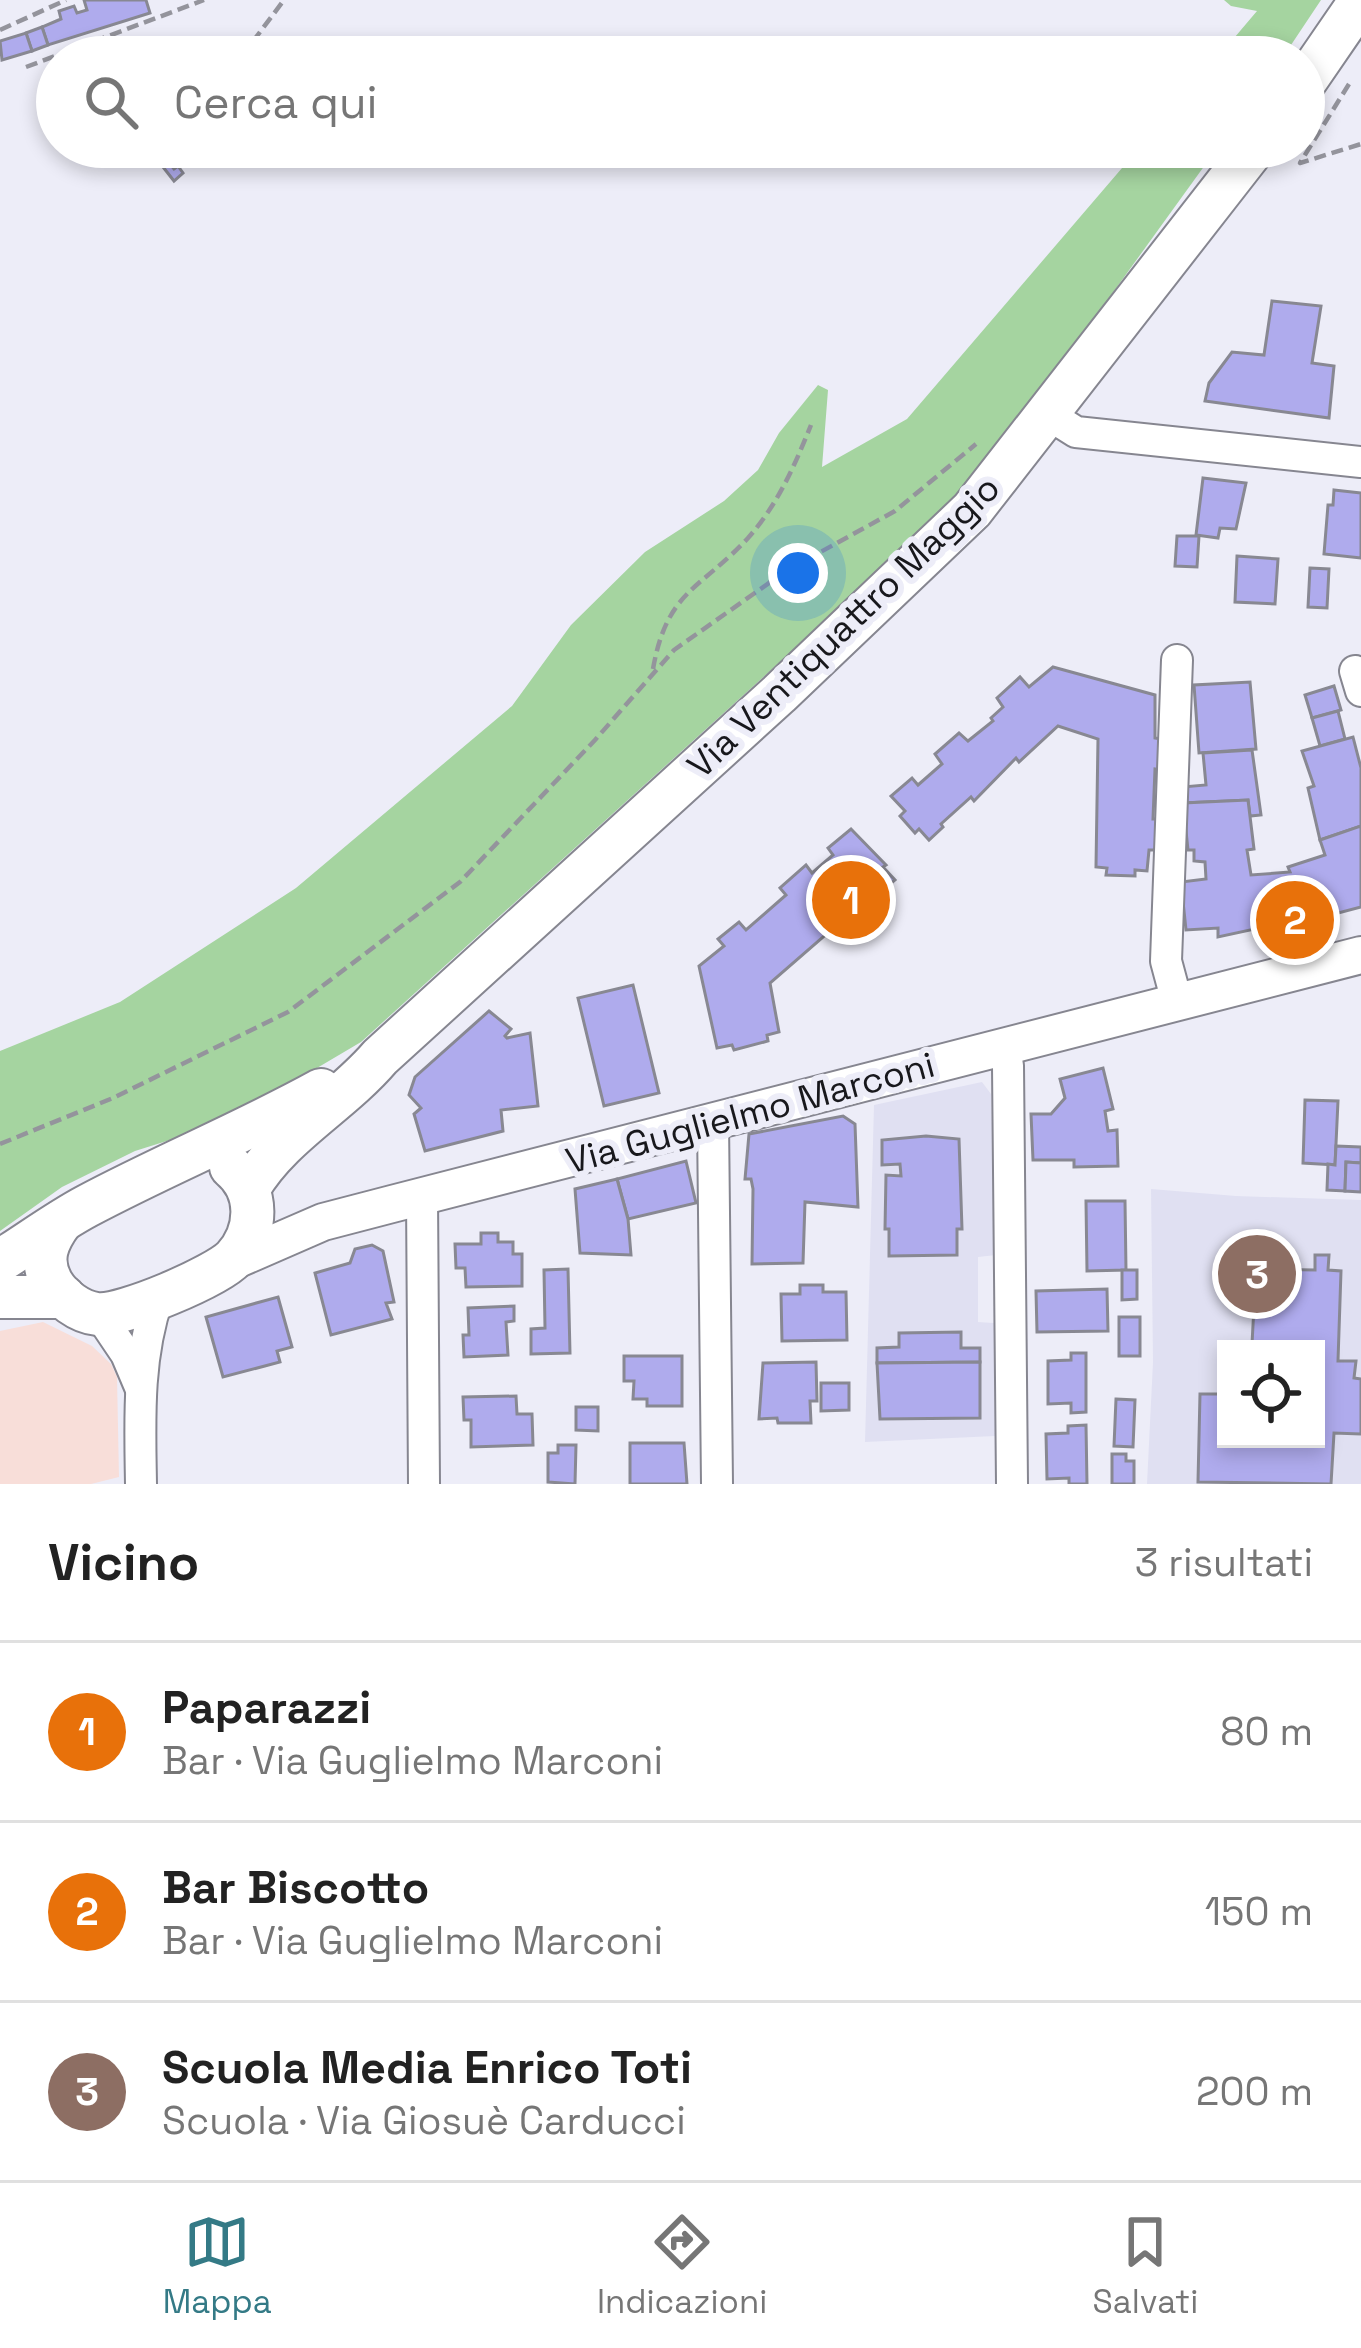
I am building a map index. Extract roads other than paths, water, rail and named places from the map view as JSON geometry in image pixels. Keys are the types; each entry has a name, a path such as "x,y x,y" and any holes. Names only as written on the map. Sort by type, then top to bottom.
{"main road":[{"path":"1325,51 1354,6"},
{"name":"Via Ventiquattro Maggio","path":"250,1191 272,1156 353,1088 380,1057 957,525 1049,415 1239,168"},
{"name":"Via Ventiquattro Maggio","path":"61,1222 380,1057"},
{"path":"0,1297 125,1312 231,1262 250,1229 250,1191 224,1162 196,1154"},
{"path":"0,1261 61,1222"},
{"path":"61,1222 49,1239 46,1261 53,1286 81,1305"}],"street":[{"path":"1049,415 1076,432 1361,462"},
{"path":"1177,661 1166,961 1177,1001"},
{"name":"Via Guglielmo Marconi","path":"231,1262 323,1222 1361,956"},
{"path":"1005,1046 1012,1484"},
{"path":"713,1122 718,1484"},
{"name":"Via Guglielmo Marconi","path":"250,1191 265,1212 281,1220 323,1222"},
{"path":"422,1196 424,1484"},
{"path":"141,1484 140,1388 158,1298"},
{"path":"81,1305 126,1354 140,1388"}],"place":[{"name":"Paparazzi","path":"851,900"},
{"name":"Bar Biscotto","path":"1295,920"},
{"name":"Scuola Media Enrico Toti","path":"1257,1274"}]}
